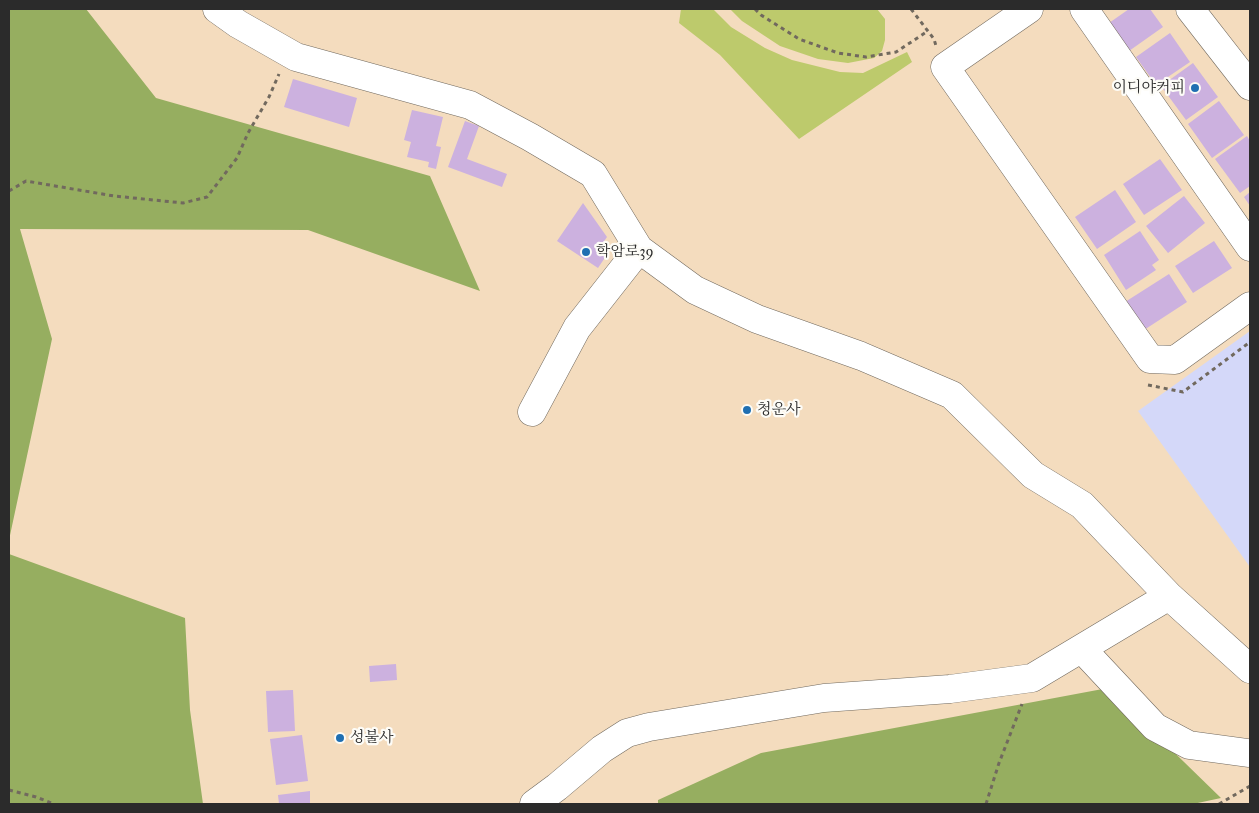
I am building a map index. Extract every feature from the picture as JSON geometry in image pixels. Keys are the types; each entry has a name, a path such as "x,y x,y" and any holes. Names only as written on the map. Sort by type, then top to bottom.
{"street":[{"path":"217,9 238,24 296,57 470,105 593,174 639,249 695,290 757,319 862,356 952,395 1033,474 1082,505 1169,596 1250,669"},
{"path":"1029,9 945,67 1150,359 1175,360 1250,306"},
{"path":"1084,9 1250,247"},
{"path":"1190,9 1248,78"},
{"path":"532,412 577,328 639,249"},
{"path":"534,804 602,749 627,733 649,727 824,698 950,690 1032,678 1169,596"},
{"path":"1082,649 1155,727 1189,746 1248,753"}],"path":[{"path":"755,9 799,40 838,53 866,57 896,52 928,31"},
{"path":"912,9 934,39 945,67"},
{"path":"9,190 26,181 114,196 183,203 207,197 237,158 248,133 269,97 288,52"},
{"path":"986,804 999,763 1032,678"},
{"path":"1219,804 1250,786"},
{"path":"9,790 36,796 54,804"}],"shaded area":[{"path":"1250,331 1250,567 1138,411"}],"green space":[{"path":"9,9 86,9 156,98 430,176 480,291 308,230 20,229 52,339 9,540"},
{"path":"681,9 713,9 731,27 765,48 792,60 840,72 863,73 907,52 912,62 799,139 720,55 679,23"},
{"path":"730,9 877,9 885,19 885,40 882,51 874,58 848,63 818,59 780,46 742,21"},
{"path":"9,554 185,618 190,710 203,804 9,804"},
{"path":"1108,688 1221,798 1193,804 658,804 658,800 761,753"}],"building":[{"path":"1129,9 1150,9 1163,27 1129,51 1109,23"},
{"path":"1170,33 1190,62 1156,85 1136,57"},
{"path":"1193,63 1218,97 1186,120 1161,86"},
{"path":"293,79 357,98 349,127 284,107"},
{"path":"1219,101 1244,135 1212,158 1188,124"},
{"path":"412,110 443,117 436,146 441,147 436,169 428,167 429,162 407,157 411,142 404,140"},
{"path":"465,121 479,126 467,159 507,174 502,187 448,167"},
{"path":"1247,136 1250,141 1250,186 1240,193 1215,159"},
{"path":"1160,159 1182,190 1144,215 1123,184"},
{"path":"1115,190 1136,222 1097,249 1075,217"},
{"path":"1250,192 1250,206 1244,197"},
{"path":"1184,196 1205,223 1168,253 1146,226"},
{"path":"583,203 607,237 600,247 608,253 598,268 557,241"},
{"path":"1140,231 1159,260 1152,265 1156,270 1126,290 1104,255"},
{"path":"1214,241 1232,268 1193,293 1175,266"},
{"path":"1169,274 1187,302 1144,330 1125,302"},
{"path":"396,664 397,680 370,682 369,666"},
{"path":"293,690 295,731 268,732 266,691"},
{"path":"302,735 308,781 276,785 270,739"},
{"path":"310,791 310,804 279,804 278,795"}],"place":[{"name":"이디야커피","path":"1195,88"},
{"name":"학암로39","path":"586,252"},
{"name":"청운사","path":"747,410"},
{"name":"성불사","path":"340,738"}]}
